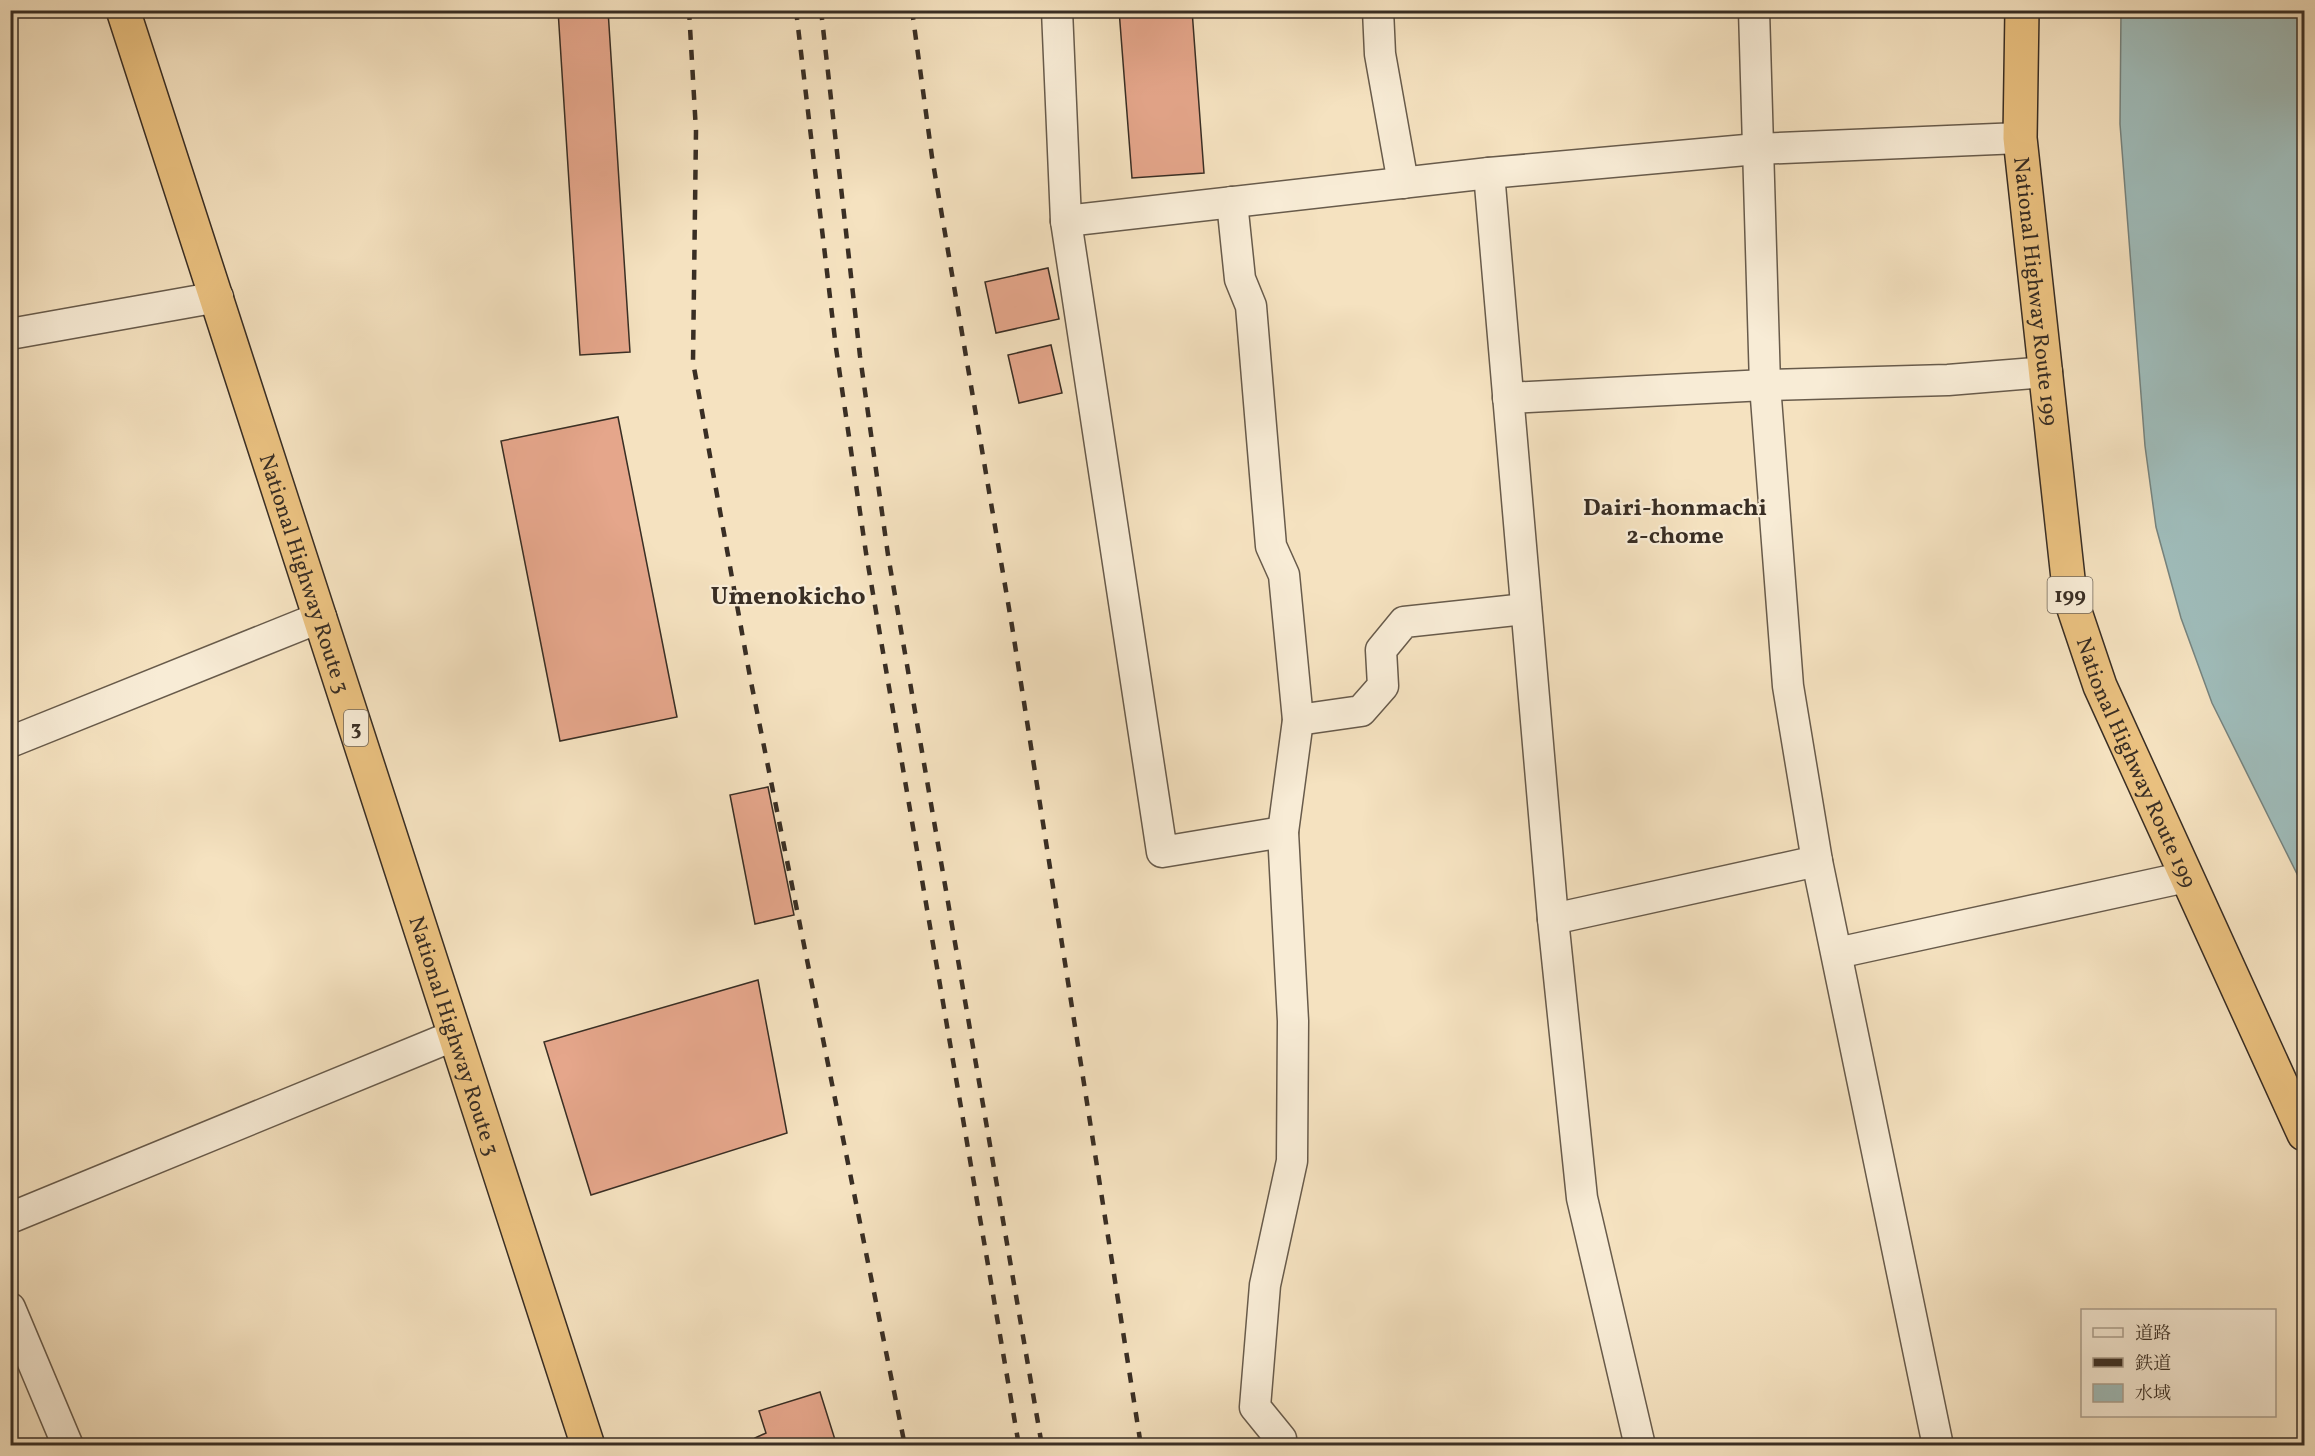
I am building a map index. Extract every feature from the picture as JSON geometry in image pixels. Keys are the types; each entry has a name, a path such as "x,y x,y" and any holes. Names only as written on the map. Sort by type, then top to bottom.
{"highway":[{"name":"National Highway Route 3","path":"123,10 321,617 453,1036 588,1446"},
{"name":"National Highway Route 199","path":"2022,10 2020,138 2070,597 2100,686 2304,1134"}],"street":[{"path":"1057,10 1066,221 1162,852 1283,832"},
{"path":"1378,10 1380,54 1403,183"},
{"path":"1754,10 1765,385 1788,686 1817,861 1938,1446"},
{"path":"1066,221 1489,173 1757,149 2020,138"},
{"path":"1489,173 1553,919 1582,1198 1640,1446"},
{"path":"1232,202 1240,279 1251,306 1271,546 1284,575 1298,720 1283,832 1293,1021 1292,1161 1265,1285 1256,1407 1281,1439 1280,1446"},
{"path":"10,334 218,297"},
{"path":"1508,398 1765,385 1948,380 2047,372"},
{"path":"1298,720 1362,711 1383,686 1381,650 1404,621 1526,609"},
{"path":"10,742 321,617"},
{"path":"1553,919 1817,861"},
{"path":"1837,953 2186,877"},
{"path":"10,1218 453,1036"},
{"path":"10,1308 68,1446"}],"water":[{"path":"2121,11 2304,11 2304,888 2212,703 2181,618 2156,527 2145,446 2120,124"}],"building":[{"path":"558,10 608,10 630,352 580,355"},
{"path":"1119,10 1192,10 1204,173 1132,178"},
{"path":"1048,268 1059,319 996,333 985,282"},
{"path":"1051,345 1062,393 1019,403 1008,355"},
{"path":"618,417 677,717 560,741 501,441"},
{"path":"768,787 794,915 755,924 730,795"},
{"path":"758,980 787,1133 591,1195 544,1042"},
{"path":"820,1392 837,1446 757,1446 755,1438 766,1433 759,1411"}],"railway":[{"path":"689,10 696,131 693,362 750,677 905,1446"},
{"path":"796,10 836,348 866,553 1019,1446"},
{"path":"821,10 860,356 888,555 1042,1446"},
{"path":"912,10 932,157 1012,626 1141,1446"}],"district":[{"name":"Dairi-honmachi 2-chome","path":"1675,521"},
{"name":"Umenokicho","path":"788,595"}]}
